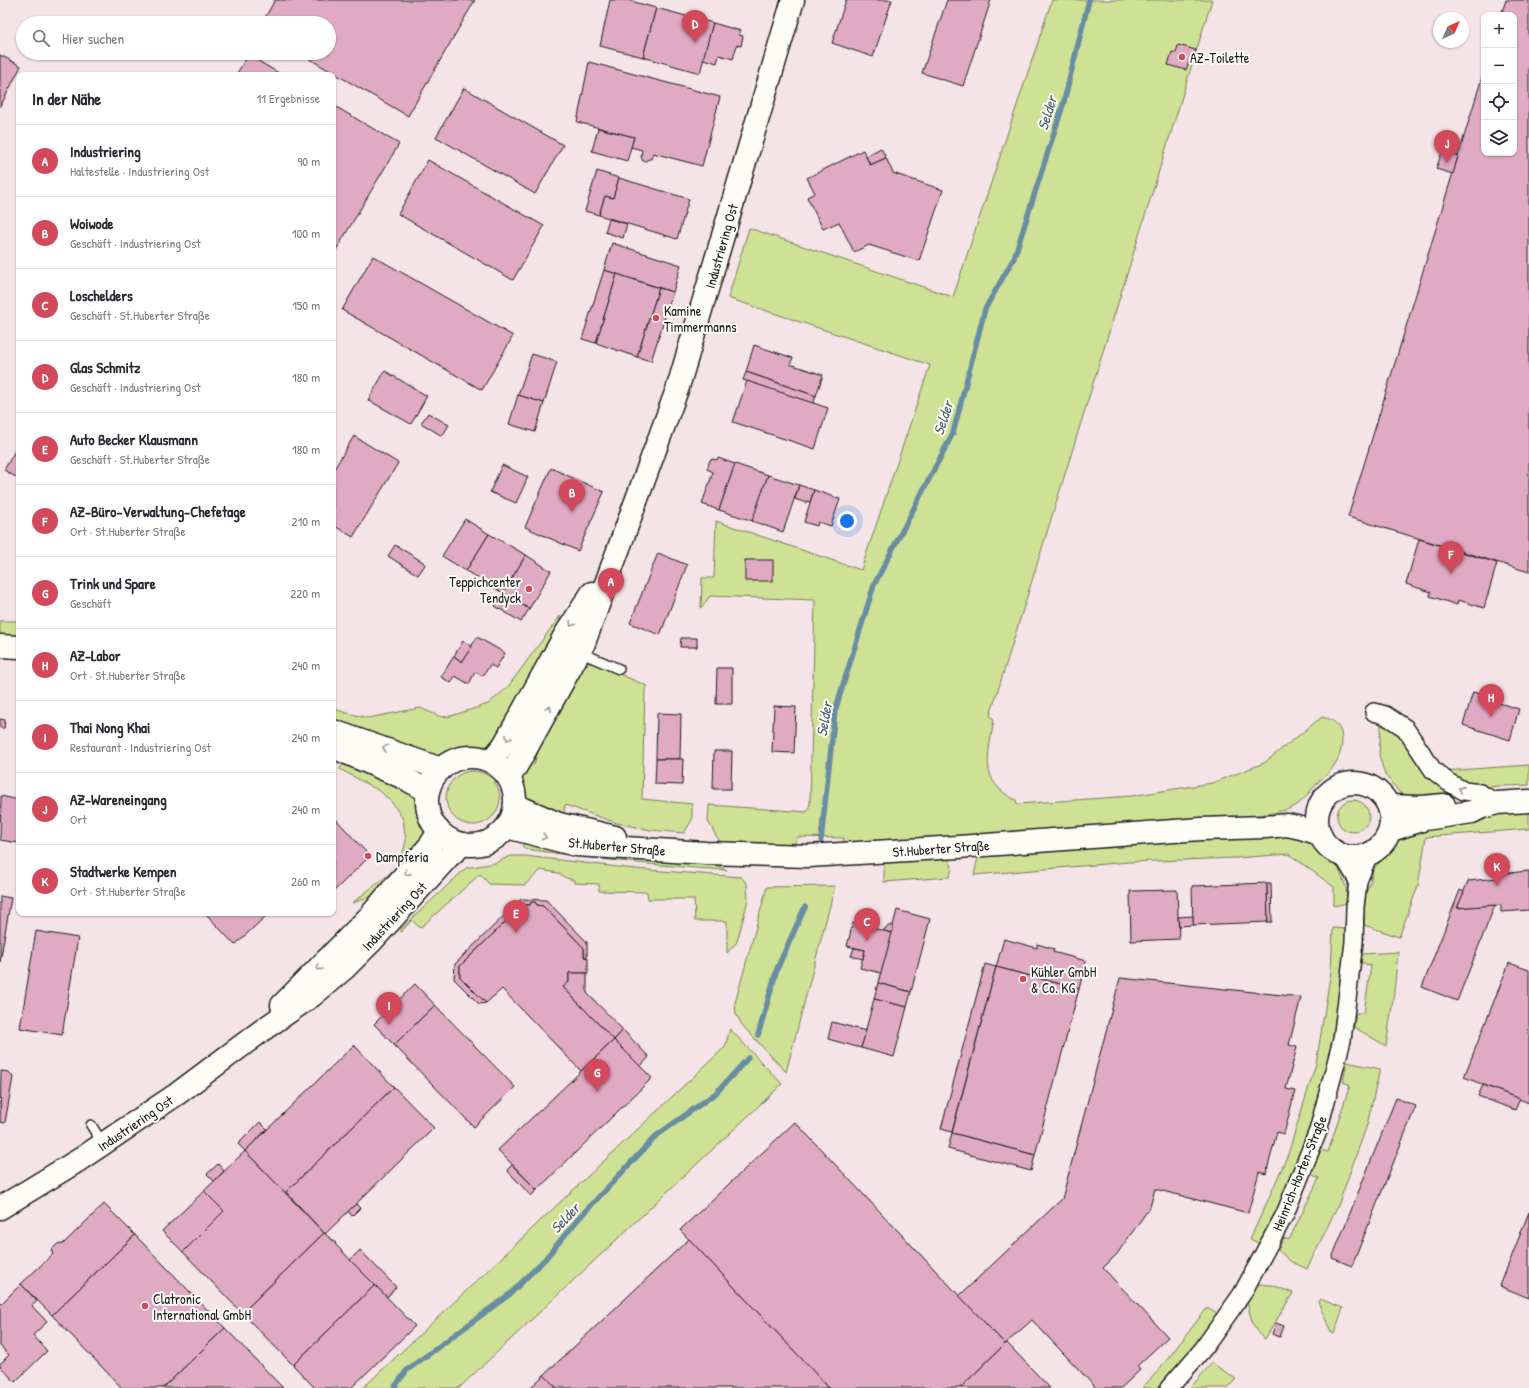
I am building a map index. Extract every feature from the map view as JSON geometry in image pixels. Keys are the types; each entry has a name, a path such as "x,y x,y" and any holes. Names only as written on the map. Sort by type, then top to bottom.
{"street":[{"name":"Industriering Ost","path":"509,778 522,758 584,643 678,387 793,0"},
{"name":"Industriering Ost","path":"491,762 504,745 565,635 616,556"},
{"path":"0,646 16,647"},
{"path":"1374,712 1385,715 1405,728 1433,770 1448,782 1464,791 1480,793 1490,805"},
{"path":"336,732 441,769"},
{"path":"336,748 404,778 428,792"},
{"path":"470,757 480,758 491,762 509,778 515,796 515,805 511,820 500,834 483,844 463,844 454,841 439,831 429,812 427,802 428,792 435,776 441,769 459,759 470,757"},
{"path":"1344,783 1364,783 1373,787 1383,795 1390,806 1392,818 1391,830 1379,849 1369,854 1356,858 1343,856 1333,851 1325,844 1320,834 1317,824 1317,814 1320,804 1326,794 1344,783"},
{"path":"1390,806 1421,807 1472,804 1490,805 1529,801"},
{"name":"St.Huberter Straße","path":"1201,829 1278,817 1320,804"},
{"name":"St.Huberter Straße","path":"515,805 558,824 681,852"},
{"path":"1391,830 1425,819 1472,812 1490,805"},
{"name":"St.Huberter Straße","path":"507,827 576,845 681,852 808,856 974,846 1201,829 1265,828 1287,825 1320,834"},
{"name":"Industriering Ost","path":"264,1028 285,1000 369,917 426,850 439,831"},
{"name":"Industriering Ost","path":"0,1208 96,1133 177,1094 264,1028 313,995 345,968 371,942 448,857 463,844"},
{"name":"Heinrich-Horten-Straße","path":"1169,1388 1203,1349 1242,1294 1285,1214 1318,1131 1342,1040 1354,942 1355,907 1358,881 1369,854"},
{"path":"1343,856 1358,881"}],"lane":[{"path":"578,652 619,669"}],"green space":[{"path":"1052,0 1212,0 990,716 994,719 988,755 988,766 991,775 995,784 1016,800 1017,804 1132,796 1212,783 1264,763 1322,717 1332,720 1341,732 1342,746 1340,753 1330,771 1297,805 1286,810 1270,814 1226,819 843,845 844,838 798,837 791,848 725,847 716,836 708,821 709,805 807,812 810,804 815,600 710,596 701,608 702,578 714,578 716,521 861,570 930,365 728,298 749,228 953,297"},
{"path":"560,616 559,634 494,741 487,746 457,751 441,759 336,723 336,709 368,718 420,708 441,717 451,716 488,704 507,688"},
{"path":"0,621 16,621 16,639 0,637"},
{"path":"592,662 647,686 645,689 642,799 692,804 692,820 684,833 651,830 617,823 565,805 563,819 539,809 525,797 519,777 527,760 534,765 539,747 583,666"},
{"path":"1381,725 1396,731 1456,795 1425,799 1400,793 1385,775 1379,755"},
{"path":"345,760 417,794 424,812 427,832 383,893 352,903 392,872 400,863 406,841 403,819 393,804 381,792 340,769"},
{"path":"1529,765 1529,785 1478,787 1444,771"},
{"path":"468,771 478,771 488,775 496,783 500,793 500,803 496,813 488,821 478,825 468,825 458,821 450,813 446,803 446,793 450,783 458,775"},
{"path":"1350,800 1356,800 1366,807 1369,816 1368,822 1362,829 1356,832 1350,832 1340,825 1337,819 1337,813 1344,803"},
{"path":"1529,811 1529,829 1426,837 1418,886 1399,937 1364,925 1365,894 1370,884 1373,870 1403,835 1430,822"},
{"path":"1286,831 1309,840 1339,869 1346,887 1347,903 1334,906 1334,887 1289,854 1236,858 1129,862 974,875 978,858 983,854"},
{"path":"527,840 650,860 718,866 727,870 626,862 526,849 522,846"},
{"path":"510,856 525,856 635,869 741,877 747,884 748,900 737,942 727,953 727,921 695,921 694,899 648,899 647,892 599,891 599,884 574,883 574,880 566,878 558,873 541,870 525,885 489,884 480,874 420,928 412,920 401,932 400,930 466,868 495,863"},
{"path":"947,858 952,867 949,877 884,882 884,864 891,861"},
{"path":"835,886 786,1072 742,1025 736,1014 735,1003 767,887"},
{"path":"1333,928 1346,929 1342,985 1337,1019 1326,1072 1310,1125 1287,1188 1260,1244 1250,1239 1288,1154 1316,1064 1331,971"},
{"path":"1398,952 1386,1046 1354,1027 1356,1013 1364,1013 1371,966 1361,962 1362,954"},
{"path":"730,1029 782,1084 459,1388 363,1388 725,1047"},
{"path":"1347,1062 1380,1069 1367,1125 1339,1203 1307,1269 1290,1261 1278,1250 1284,1238 1289,1240 1319,1178 1311,1174 1321,1150 1328,1152 1350,1085 1343,1082"},
{"path":"1257,1284 1272,1285 1293,1293 1265,1339 1254,1327 1247,1301"},
{"path":"1320,1299 1343,1308 1334,1334 1332,1334 1318,1302"},
{"path":"1207,1308 1217,1314 1179,1366 1158,1388 1142,1388 1160,1369"},
{"path":"1212,1363 1236,1379 1228,1388 1190,1388"}],"building":[{"path":"275,0 475,0 408,116 336,74 336,72 332,72 311,60 336,60 336,16 266,16"},
{"path":"610,0 627,0 656,8 643,57 600,46"},
{"path":"846,0 892,0 873,57 832,43"},
{"path":"947,0 991,0 963,86 922,73"},
{"path":"1506,0 1529,0 1529,572 1348,517 1481,81 1481,156 1517,156 1517,12 1502,12"},
{"path":"656,8 713,23 700,73 643,57"},
{"path":"713,23 741,31 739,35 743,36 741,46 737,45 733,59 719,55 717,63 703,59"},
{"name":"AZ-Toilette","path":"1178,45 1196,50 1192,63 1189,62 1186,70 1168,65 1172,52 1176,53"},
{"path":"0,55 21,66 18,72 16,72 16,76 0,107"},
{"path":"245,60 256,60 277,72 238,72"},
{"path":"589,62 720,97 702,166 653,153 651,159 643,161 641,157 642,150 631,147 634,137 577,122"},
{"path":"464,88 563,145 535,194 436,137"},
{"path":"336,107 399,144 336,250"},
{"path":"598,128 634,137 627,161 592,151"},
{"path":"881,148 886,158 870,165 866,156"},
{"path":"863,150 870,165 886,158 893,173 943,190 919,261 869,245 854,252 839,222 823,229 807,197 815,193 807,178"},
{"path":"1442,152 1458,156 1453,174 1436,169"},
{"path":"428,160 544,226 513,280 398,214"},
{"path":"597,171 619,178 613,198 605,196 599,215 585,211"},
{"path":"619,178 689,199 677,239 599,215 605,196 613,198"},
{"path":"609,219 627,224 623,238 605,232"},
{"path":"612,243 681,265 673,292 604,270"},
{"path":"373,256 513,336 482,390 342,310"},
{"path":"604,270 617,274 596,343 582,339"},
{"path":"617,274 659,288 637,357 596,343"},
{"path":"659,288 673,292 651,361 637,357"},
{"path":"754,345 793,358 790,364 823,375 816,396 746,372"},
{"path":"532,354 557,362 544,403 518,395"},
{"path":"385,371 427,396 411,424 368,400"},
{"path":"746,372 816,396 813,404 743,380"},
{"path":"747,381 828,408 815,449 733,422"},
{"path":"518,395 544,403 535,432 509,424"},
{"path":"428,413 449,425 442,436 421,423"},
{"path":"354,436 398,463 353,537 336,527 336,466"},
{"path":"16,449 16,477 4,470"},
{"path":"718,458 735,464 719,510 702,504 713,472 707,469 710,460 717,460"},
{"path":"735,464 768,475 753,521 719,510"},
{"path":"502,465 528,477 516,503 490,492"},
{"path":"551,468 604,492 578,551 525,527"},
{"path":"768,475 799,485 783,532 752,521"},
{"path":"799,485 814,490 810,502 806,501 806,503 795,499"},
{"path":"814,490 840,499 831,526 818,522 817,526 804,522"},
{"path":"465,519 489,534 466,571 442,556"},
{"path":"489,534 526,555 503,593 466,571"},
{"path":"1419,539 1497,563 1484,608 1458,600 1457,605 1430,596 1431,592 1406,584"},
{"path":"395,545 423,562 425,565 418,575 388,556"},
{"path":"658,553 687,565 660,635 630,623"},
{"path":"526,555 551,571 529,609 503,593"},
{"path":"745,560 773,560 773,581 745,581"},
{"path":"503,593 529,609 521,622 495,606"},
{"path":"477,637 505,653 496,668 490,665 483,676 475,672 469,684 455,676 451,683 441,677 454,656 462,662"},
{"path":"681,638 697,638 697,647 680,647"},
{"path":"463,641 472,646 462,662 454,656"},
{"path":"717,668 732,668 732,704 716,704"},
{"path":"1473,692 1483,695 1482,698 1519,709 1510,740 1463,725"},
{"path":"774,706 796,707 794,753 772,752"},
{"path":"657,713 681,714 680,759 656,759"},
{"path":"0,719 5,720 4,728 0,728"},
{"path":"714,751 732,751 731,789 713,789"},
{"path":"656,759 683,759 682,785 655,784"},
{"path":"1,796 16,799 16,843 0,840"},
{"path":"336,819 366,852 366,860 336,889"},
{"path":"1529,871 1529,910 1501,912 1501,905 1457,908 1468,881 1498,878 1498,874"},
{"path":"1267,883 1268,922 1193,925 1192,886"},
{"path":"1267,883 1271,883 1272,922 1268,922"},
{"path":"1177,890 1179,939 1131,941 1130,891"},
{"path":"1460,890 1464,892 1457,908 1495,905 1457,1001 1422,987"},
{"path":"0,896 11,898 0,962"},
{"path":"521,899 546,900 587,942 587,957 584,957 584,948 543,906 537,905 535,902 531,902 530,905 523,905 460,966 460,977 486,1003 479,1004 454,979 455,964"},
{"path":"531,902 535,902 537,905 543,906 584,948 584,957 588,958 588,973 569,973 569,982 563,987 614,1040 581,1071 502,989 486,1003 460,977 460,966 523,905 530,905"},
{"path":"897,910 930,919 911,992 878,983"},
{"path":"208,916 266,916 235,945"},
{"path":"1193,916 1193,925 1179,926 1178,917"},
{"path":"853,923 892,933 881,973 860,968 865,950 847,946"},
{"path":"891,925 893,926 892,933 884,931 885,928"},
{"path":"36,931 78,938 62,1035 20,1028"},
{"path":"1004,939 1037,948 1037,944 1054,949 1053,952 1086,961 1079,989 996,967"},
{"path":"854,948 865,950 863,959 851,956"},
{"path":"1509,963 1529,970 1529,1103 1464,1077"},
{"path":"985,964 996,967 952,1132 941,1129"},
{"path":"996,967 1079,989 1035,1155 952,1133"},
{"path":"569,973 587,973 587,993 623,1030 614,1040 563,987 569,982"},
{"path":"1120,978 1301,997 1289,1045 1297,1047 1286,1089 1295,1091 1284,1134 1277,1132 1266,1174 1259,1172 1248,1213 1155,1189 1150,1207 1117,1254 1103,1268 1168,1337 1137,1366 1140,1370 1121,1388 1096,1388 1032,1320 1005,1344 959,1296 1062,1199"},
{"path":"878,983 911,992 907,1007 874,999"},
{"path":"415,984 435,1005 394,1045 374,1024"},
{"path":"874,999 907,1007 894,1057 861,1048"},
{"path":"435,1005 515,1087 474,1127 394,1045"},
{"path":"832,1022 866,1031 861,1048 828,1039"},
{"path":"623,1030 649,1057 640,1067 614,1040"},
{"path":"614,1040 652,1078 537,1190 498,1150"},
{"path":"354,1045 394,1087 286,1192 296,1201 294,1202 245,1151"},
{"path":"1,1071 9,1072 13,1077 5,1123 0,1122"},
{"path":"1483,1085 1520,1099 1515,1110 1478,1096"},
{"path":"394,1087 434,1128 325,1234 286,1192"},
{"path":"1396,1098 1416,1106 1352,1266 1332,1258"},
{"path":"260,1122 267,1129 245,1151 238,1144"},
{"path":"795,1122 1005,1344 960,1388 829,1388 680,1230"},
{"path":"952,1133 1035,1155 1031,1171 948,1149"},
{"path":"245,1151 324,1233 242,1313 183,1252 224,1211 204,1191"},
{"path":"218,1164 224,1171 214,1181 207,1174"},
{"path":"512,1165 537,1190 531,1196 507,1170"},
{"path":"204,1191 224,1211 183,1252 162,1231"},
{"path":"104,1204 135,1235 52,1315 21,1284 53,1254 51,1250 59,1243 63,1244"},
{"path":"356,1204 360,1208 352,1216 348,1211"},
{"path":"1529,1212 1529,1298 1500,1286"},
{"path":"324,1233 336,1243 335,1244 375,1285 293,1365 242,1313"},
{"path":"135,1235 225,1328 163,1388 122,1388 52,1315"},
{"path":"689,1239 829,1388 557,1388 544,1375"},
{"path":"360,1250 396,1287 387,1297 350,1260"},
{"path":"21,1284 37,1301 32,1306 47,1322 33,1335 47,1351 15,1382 0,1366 0,1364 9,1355 0,1346 0,1305"},
{"path":"375,1285 415,1326 351,1388 315,1388 293,1365"},
{"path":"1276,1323 1284,1326 1280,1337 1272,1334"},
{"path":"225,1328 283,1388 163,1388"},
{"path":"1007,1343 1050,1388 960,1388 1005,1344"},
{"path":"544,1375 557,1388 530,1388"}],"waterway":[{"name":"Selder","path":"821,840 835,711 874,585 953,433 985,309 1014,258 1063,105 1089,0"},
{"name":"Selder","path":"758,1035 777,969 805,907"},
{"name":"Selder","path":"394,1388 407,1370 510,1294 545,1259 580,1217 656,1136 716,1093 748,1058"}],"place":[{"name":"Glas Schmitz","path":"695,43"},
{"name":"AZ-Toilette","path":"1182,57"},
{"name":"AZ-Wareneingang","path":"1447,163"},
{"name":"Kamine Timmermanns","path":"656,318"},
{"name":"Woiwode","path":"572,512"},
{"name":"AZ-Büro-Verwaltung-Chefetage","path":"1451,574"},
{"name":"Teppichcenter Tendyck","path":"529,589"},
{"name":"Industriering","path":"611,601"},
{"name":"AZ-Labor","path":"1491,717"},
{"name":"Dampferia","path":"368,856"},
{"name":"Stadtwerke Kempen","path":"1497,886"},
{"name":"Auto Becker Klausmann","path":"516,933"},
{"name":"Loschelders","path":"867,941"},
{"name":"Kühler GmbH & Co. KG","path":"1023,979"},
{"name":"Thai Nong Khai","path":"389,1025"},
{"name":"Trink und Spare","path":"597,1092"},
{"name":"Clatronic International GmbH","path":"145,1306"}]}
